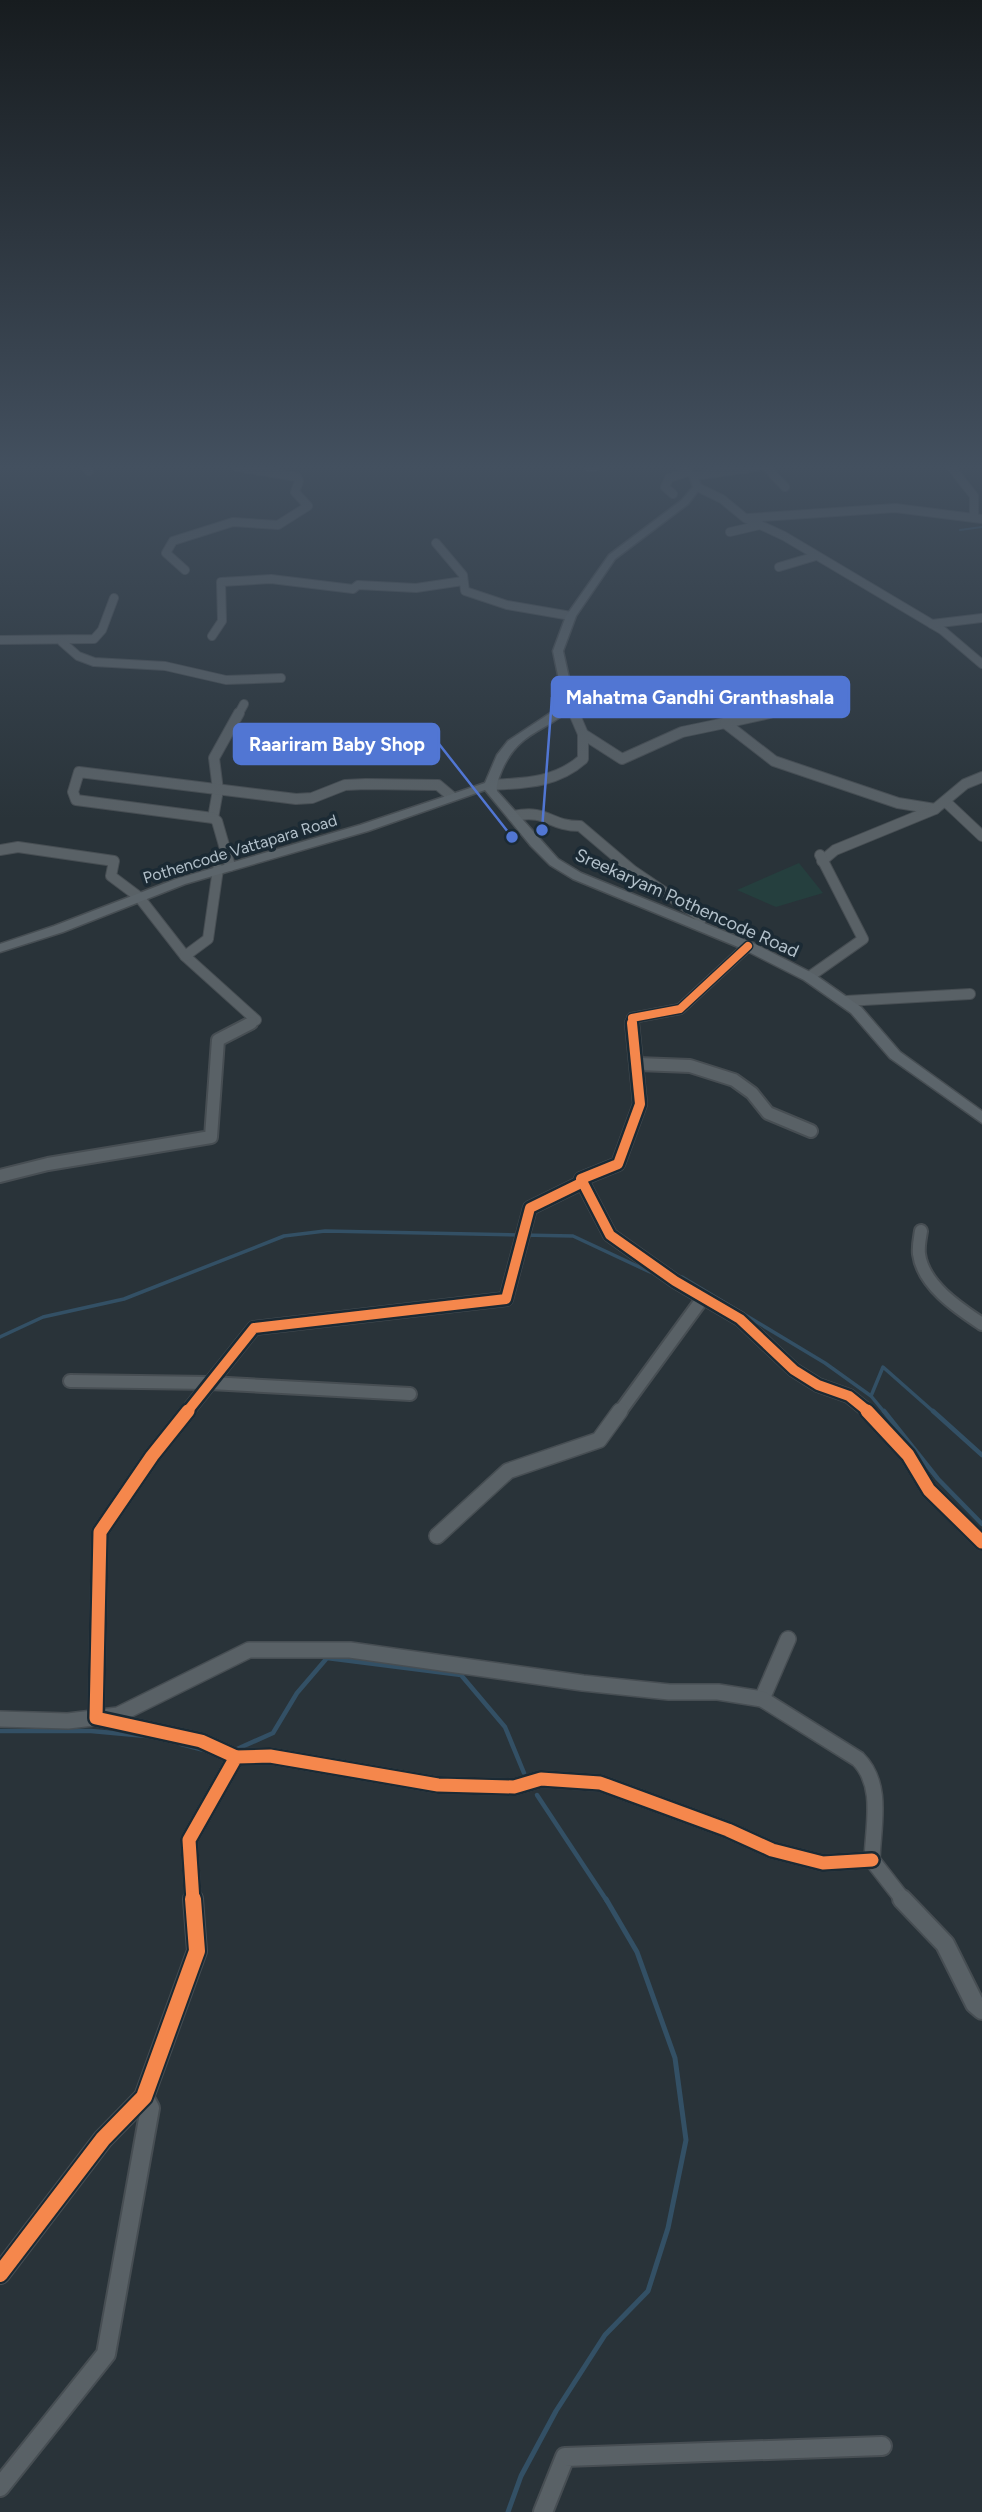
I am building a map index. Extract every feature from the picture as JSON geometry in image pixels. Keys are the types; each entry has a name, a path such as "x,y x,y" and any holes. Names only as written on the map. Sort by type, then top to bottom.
{"main road":[{"path":"490,785 503,755 512,743 570,704 558,651 571,616 590,584"},
{"name":"Pothencode Vattapara Road","path":"0,948 29,941 139,897 224,867 366,827 490,785"},
{"name":"Sreekaryam Pothencode Road","path":"490,785 491,792 554,862 577,876 748,946 809,977 846,1001 895,1055 982,1118"}],"street":[{"path":"212,635 222,621 221,584"},
{"path":"319,584 353,589 358,585 416,588 441,584"},
{"path":"464,584 465,591 507,605 571,616"},
{"path":"864,584 931,624 982,664"},
{"path":"0,640 62,642 94,639 102,630 114,598"},
{"path":"931,624 982,618"},
{"path":"62,642 78,656 94,662 165,666 197,671 226,680 281,678"},
{"path":"213,818 218,790 214,758 244,704"},
{"path":"490,785 520,786 560,776 583,759 583,734 570,704"},
{"path":"583,734 612,755 625,759 682,732 788,709"},
{"path":"725,723 774,761 898,803 935,809"},
{"path":"185,956 208,939 224,867 217,821 213,818 76,800 73,792 79,772 296,799 312,798 345,785 440,786 451,796"},
{"path":"809,977 863,939 821,858 935,809 965,784 982,777"},
{"path":"946,802 982,836"},
{"path":"513,816 533,812 562,826 580,826 633,872 701,917 699,925"},
{"path":"0,850 18,847 114,861 111,876 139,897 185,956 256,1020 218,1040 211,1138 48,1164 0,1176"},
{"path":"96,1718 100,1532 152,1456 254,1328 506,1298 530,1208 581,1183 581,1179 618,1164 640,1104 632,1017 680,1009 748,946"},
{"path":"846,1001 875,995 905,998 970,994"},
{"path":"638,1064 690,1066 734,1080 752,1093 768,1113 811,1131"},
{"path":"581,1183 610,1235 751,1328 794,1370 818,1385 849,1396 872,1414 908,1455 929,1490 982,1542"},
{"path":"921,1231 919,1256 931,1279 947,1299 982,1324"},
{"path":"437,1536 508,1471 599,1440 703,1298"},
{"path":"69,1381 210,1383 410,1394"},
{"path":"762,1699 788,1639"},
{"path":"0,1719 68,1721 118,1715 249,1650 285,1648 350,1650 583,1683 669,1692 718,1692 762,1699 858,1759 869,1770 875,1790 872,1860 898,1895 945,1944 975,2004 982,2010"},
{"path":"96,1718 190,1738 236,1757 270,1755 438,1784 514,1787 541,1779 600,1783 728,1830 772,1850 823,1863 872,1860"},
{"path":"0,2274 103,2139 145,2098 197,1951 189,1840 236,1757"},
{"path":"0,2487 106,2354 150,2108 145,2098"},
{"path":"542,2512 565,2457 882,2446"}],"green space":[{"path":"799,863 823,893 776,907 737,890"}],"waterway":[{"path":"0,1337 43,1317 124,1299 284,1236 325,1231 573,1236 650,1272"},
{"path":"682,1277 825,1363 871,1396"},
{"path":"871,1396 883,1367 935,1413"},
{"path":"871,1396 885,1413"},
{"path":"884,1411 938,1479 982,1524"},
{"path":"933,1411 982,1455"},
{"path":"237,1749 273,1733 297,1693 327,1658 461,1675 505,1727 524,1773"},
{"path":"0,1731 91,1731 146,1736"},
{"path":"181,1744 204,1750"},
{"path":"537,1795 607,1901"},
{"path":"508,2512 521,2476 556,2411 605,2335 648,2291 668,2228 686,2140 675,2058 637,1952 606,1899"}],"cycle path":[{"path":"748,946 680,1009 632,1018 640,1104 618,1164 581,1179 581,1183 610,1235 675,1281 740,1319 794,1370 818,1385 849,1396 878,1420 908,1455 929,1490 982,1542"},
{"path":"236,1757 201,1741 96,1718 100,1532 152,1456 254,1328 506,1299 530,1208 581,1183"},
{"path":"0,2274 103,2139 144,2097 197,1951 189,1840 236,1757 270,1756 438,1785 514,1787 541,1779 600,1783 728,1830 772,1850 823,1863 872,1860"}],"place":[{"name":"Mahatma Gandhi Granthashala","path":"542,830"},
{"name":"Raariram Baby Shop","path":"512,837"}]}
